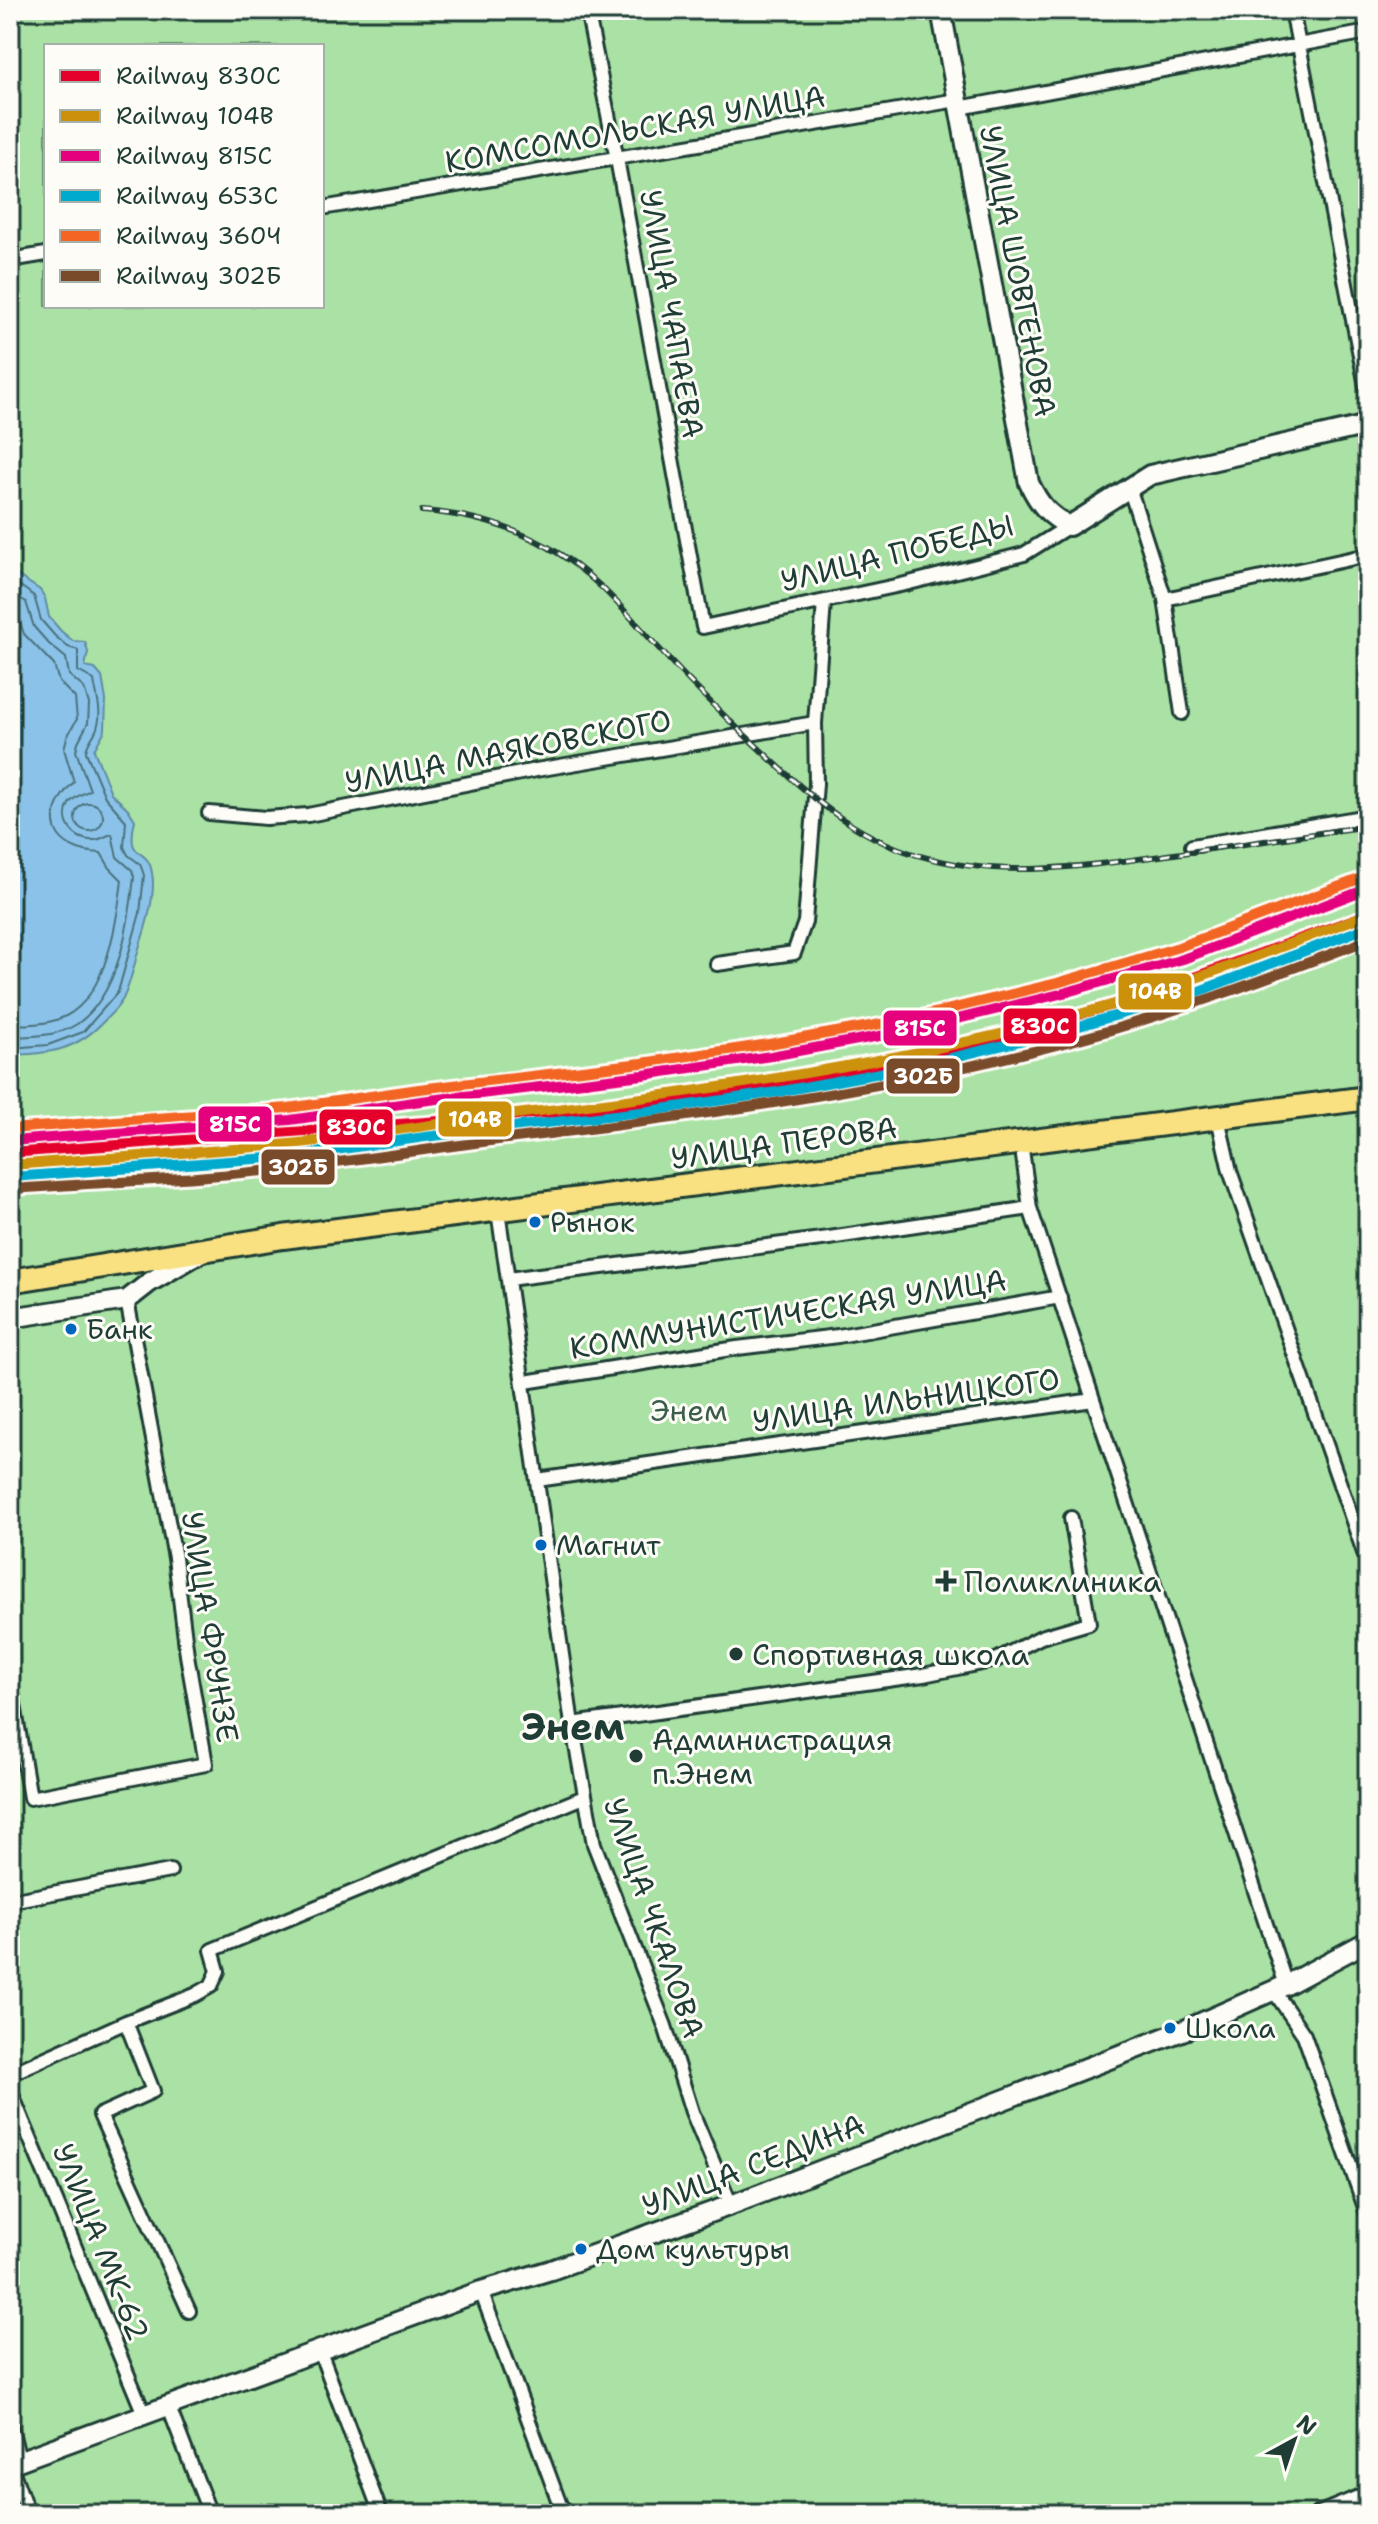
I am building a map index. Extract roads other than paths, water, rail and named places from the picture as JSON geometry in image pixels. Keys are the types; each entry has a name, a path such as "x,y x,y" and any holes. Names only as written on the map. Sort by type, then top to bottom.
{"highway":[{"name":"УЛИЦА ПЕРОВА","path":"10,1281 209,1248 1368,1098"}],"street":[{"name":"УЛИЦА ЧАПАЕВА","path":"587,10 703,627"},
{"name":"УЛИЦА ШОВГЕНОВА","path":"941,10 1029,483 1038,503 1051,516 1069,526"},
{"path":"1292,10 1368,396"},
{"name":"КОМСОМОЛЬСКАЯ УЛИЦА","path":"324,208 958,104 1368,32"},
{"path":"10,260 44,254"},
{"name":"УЛИЦА ПОБЕДЫ","path":"703,627 824,602 1024,554 1150,475 1368,425"},
{"path":"1129,487 1165,599 1182,713"},
{"path":"1165,599 1368,555"},
{"path":"717,964 794,953 805,922 816,784 815,723 824,602"},
{"name":"УЛИЦА МАЯКОВСКОГО","path":"209,813 266,818 308,815 536,770 815,723"},
{"path":"1192,846 1368,816"},
{"path":"1218,1118 1230,1171 1368,1564"},
{"path":"1021,1142 1030,1208 1280,1988 1304,2035 1368,2216"},
{"path":"508,1279 829,1238 1030,1208"},
{"name":"УЛИЦА ЧКАЛОВА","path":"498,1211 572,1724 594,1844 665,2026 692,2112 731,2205"},
{"name":"УЛИЦА ПЕРОВА","path":"10,1318 127,1300 150,1282 209,1248"},
{"name":"КОММУНИСТИЧЕСКАЯ УЛИЦА","path":"525,1382 737,1348 838,1336 1060,1297"},
{"name":"УЛИЦА ФРУНЗЕ","path":"10,1681 30,1798 206,1764 187,1655 175,1558 127,1300"},
{"name":"УЛИЦА ИЛЬНИЦКОГО","path":"537,1480 1093,1400"},
{"path":"572,1724 923,1675 996,1660 1041,1637 1089,1623 1071,1518"},
{"path":"10,2074 211,1986 218,1971 212,1950 584,1797"},
{"path":"10,1901 170,1871"},
{"name":"УЛИЦА СЕДИНА","path":"13,2463 319,2349 731,2205 1187,2029 1280,1988 1368,1941"},
{"path":"126,2022 153,2091 100,2115 189,2311"},
{"name":"УЛИЦА МК-62","path":"10,2090 144,2414"},
{"path":"481,2291 560,2505 569,2514"},
{"path":"319,2349 381,2514"},
{"path":"168,2405 210,2514"},
{"path":"10,2424 13,2463 28,2514"},
{"path":"1317,2514 1368,2493"}],"water":[{"path":"17,575 40,590 49,617 61,631 73,641 85,642 88,652 85,667 95,669 102,677 106,700 105,730 94,750 111,793 135,820 133,843 150,864 153,881 145,929 128,986 117,1008 93,1031 72,1045 50,1052 10,1055 10,577"}],"railway":[{"path":"422,511 471,518 502,527 533,539 565,557 610,596 706,698 807,792 869,835 917,855 983,867 1083,866 1368,826"},
{"path":"10,1137 456,1100 648,1073"}],"rail line":[{"name":"360Ч","path":"10,1129 288,1108 642,1063 909,1019 1057,983 1179,947 1359,879"},
{"name":"815С","path":"10,1141 290,1120 643,1075 912,1030 1060,994 1183,959 1364,890"},
{"name":"830С","path":"10,1153 586,1110 775,1085 952,1049 1047,1024 1136,998 1368,914"},
{"name":"104В","path":"11,1165 313,1141 629,1100 848,1066 993,1036 1142,996 1368,914"},
{"name":"653С","path":"12,1177 294,1156 777,1092 918,1066 1069,1029 1194,993 1368,927"},
{"name":"302Б","path":"13,1189 262,1171 710,1113 856,1089 1000,1059 1110,1030 1221,994 1368,940"}],"place":[{"name":"Рынок","path":"535,1222"},
{"name":"Банк","path":"71,1329"},
{"name":"Магнит","path":"541,1545"},
{"name":"Поликлиника","path":"946,1581"},
{"name":"Спортивная школа","path":"736,1654"},
{"name":"Администрация п.Энем","path":"636,1756"},
{"name":"Школа","path":"1170,2028"},
{"name":"Дом культуры","path":"581,2249"}],"district":[{"name":"Энем","path":"573,1726"}]}
